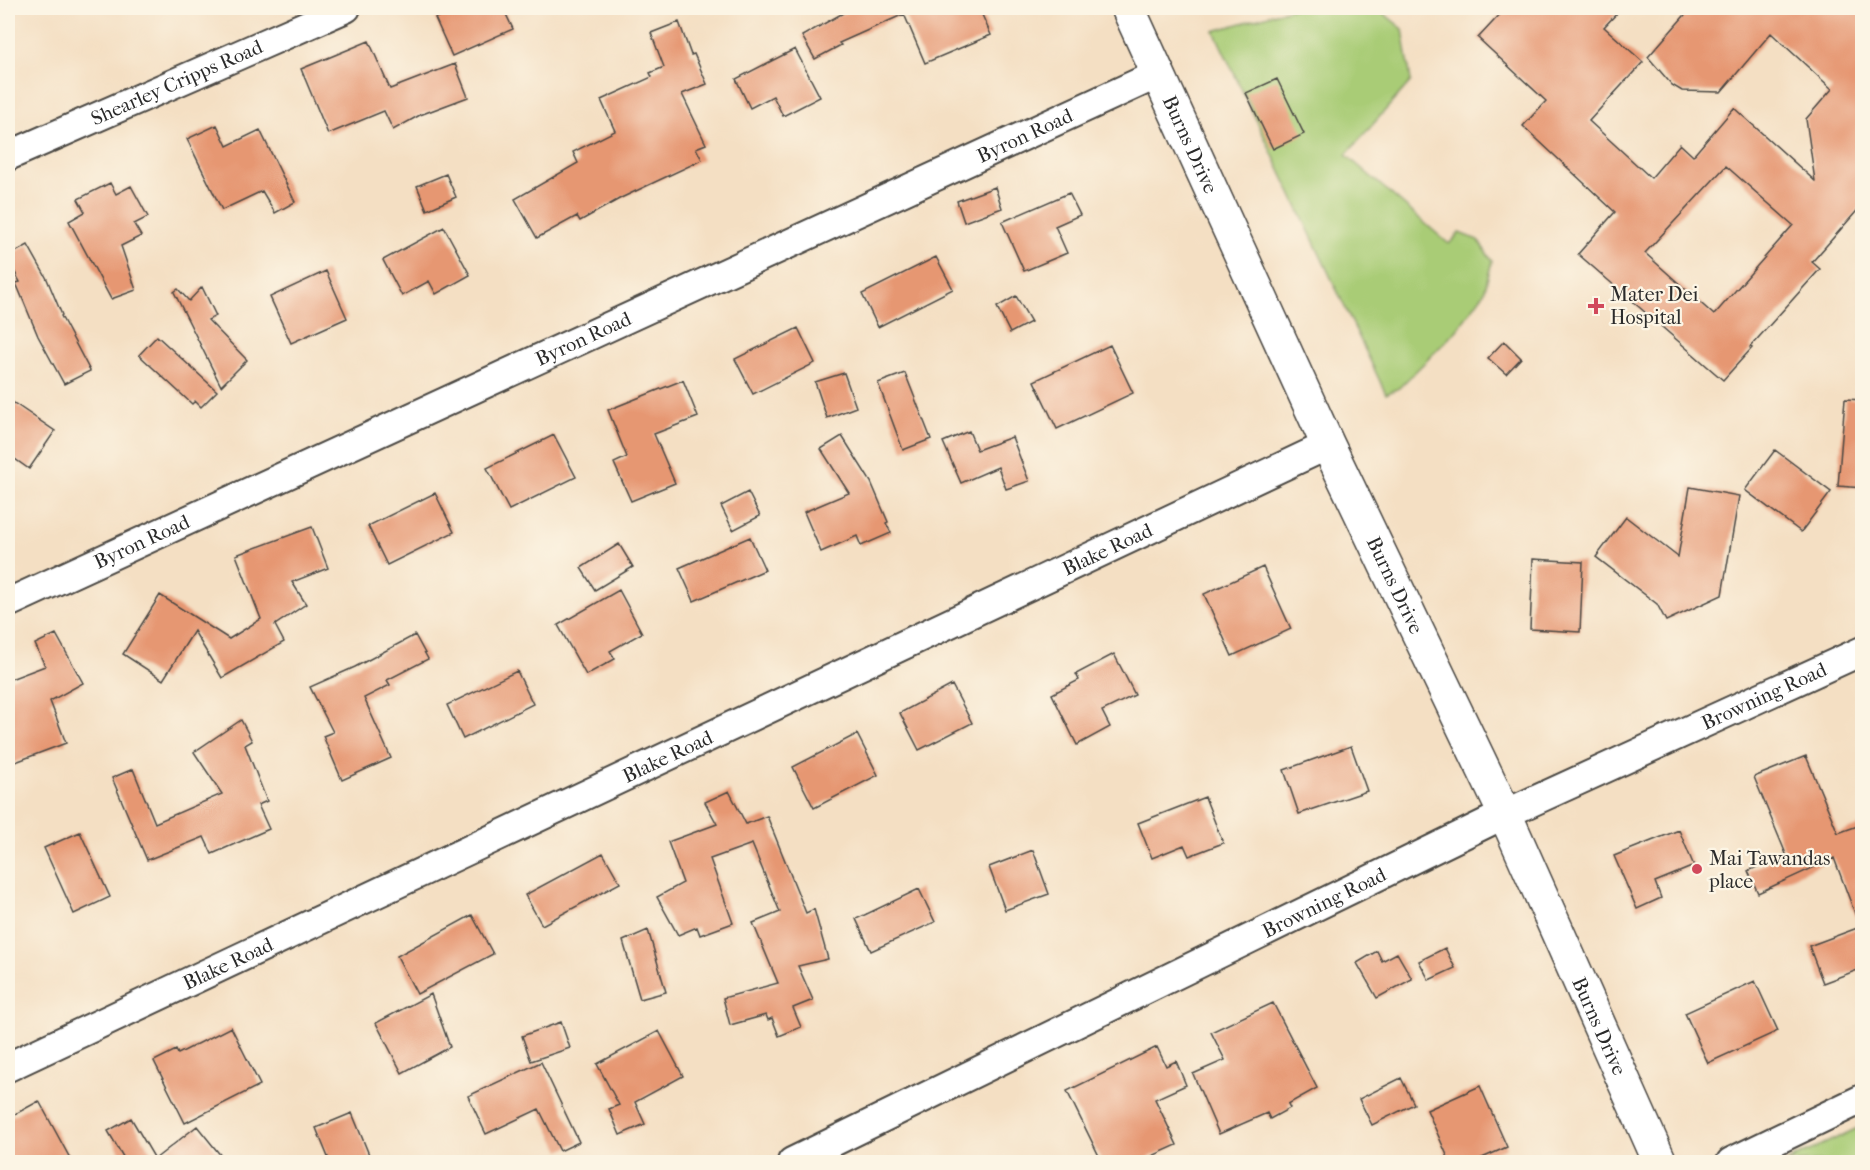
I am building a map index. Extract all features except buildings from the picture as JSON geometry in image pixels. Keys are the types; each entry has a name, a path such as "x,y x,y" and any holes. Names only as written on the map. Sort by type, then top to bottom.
{"main road":[{"name":"Burns Drive","path":"1128,8 1328,445 1505,814 1660,1162"}],"street":[{"name":"Shearley Cripps Road","path":"8,156 346,8"},
{"name":"Byron Road","path":"8,603 1158,74"},
{"name":"Blake Road","path":"8,1068 1328,445"},
{"name":"Browning Road","path":"792,1162 1505,814 1863,651"},
{"path":"1731,1162 1863,1099"}],"green space":[{"path":"1293,8 1377,8 1403,29 1411,81 1346,155 1449,244 1459,233 1478,240 1492,261 1484,293 1457,330 1399,388 1386,394 1214,31"},
{"path":"1862,1126 1862,1162 1786,1162"}],"place":[{"name":"Mater Dei Hospital","path":"1596,306"},
{"name":"Mai Tawandas place","path":"1697,869"}]}
